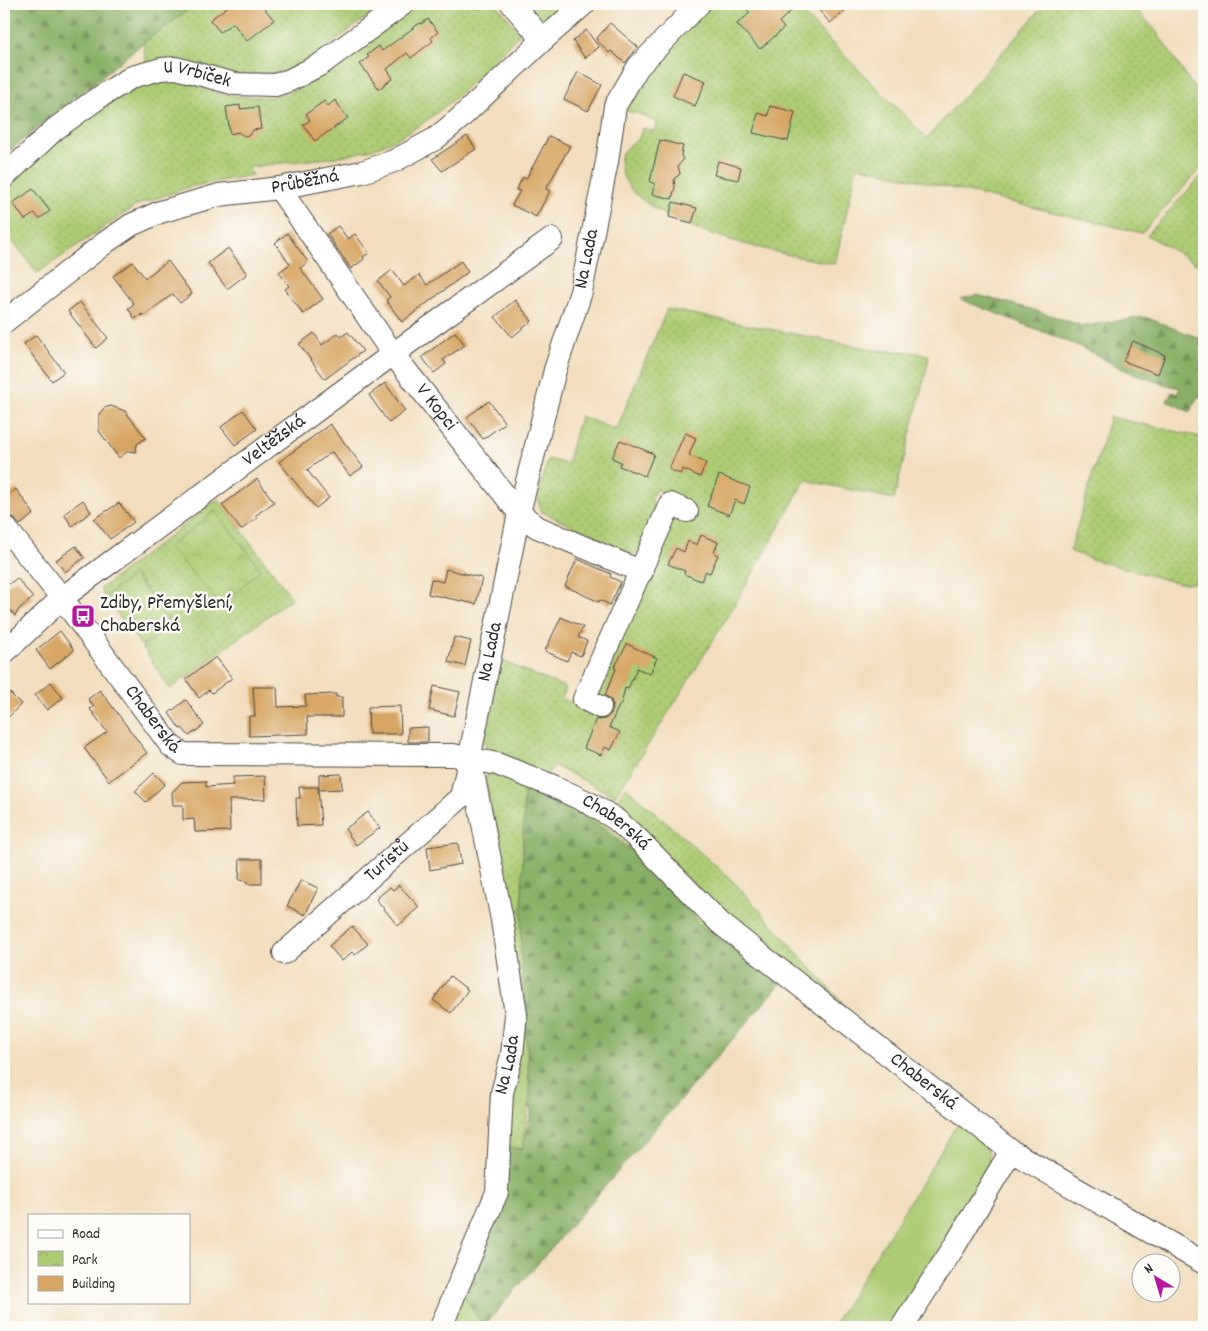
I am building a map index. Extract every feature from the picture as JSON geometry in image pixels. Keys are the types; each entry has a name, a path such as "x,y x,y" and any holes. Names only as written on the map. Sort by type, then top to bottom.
{"street":[{"name":"U Vrbiček","path":"4,178 55,129 132,76 161,68 176,68 235,84 275,86 321,64 403,4"},
{"path":"512,4 542,40"},
{"name":"Průběžná","path":"4,322 106,242 131,225 160,212 219,195 279,188 362,172 394,161 435,139 458,120 542,40 584,4"},
{"name":"Na Lada","path":"442,1327 497,1192 502,1093 512,1056 516,1014 502,920 470,758 519,513 555,370 581,292 607,162 615,106 623,89 638,67 698,4"},
{"name":"V Kopci","path":"279,188 393,354 519,513 537,527 642,572"},
{"name":"Veltěžská","path":"4,653 62,598 552,239"},
{"path":"600,707 584,700 672,504"},
{"name":"Chaberská","path":"4,526 62,598 171,746 183,754 453,755 498,764 589,803 614,818 639,840 720,923 1011,1150 1204,1263"},
{"name":"Turistů","path":"284,953 461,797 470,758"},
{"path":"902,1327 954,1247 1011,1150"}],"green space":[{"path":"4,4 196,4 143,43 4,155"},
{"path":"196,4 384,4 310,60 292,70 248,77 146,63 143,43"},
{"path":"419,4 496,4 520,33 466,88 426,121 404,135 357,153 248,168 252,175 189,187 137,205 37,273 4,229 4,191 36,158 115,99 135,88 151,83 177,81 198,85 212,92 245,97 270,97 298,89 323,75"},
{"path":"522,4 565,4 540,25"},
{"path":"711,4 793,4 927,138 1045,4 1131,4 1156,31 1204,103 1204,165 1142,233 857,166 835,264 748,245 713,234 680,221 651,206 631,188 620,163 624,150 639,139 642,128 654,131 657,122 646,118 646,116 622,110 636,84 697,13"},
{"path":"1204,173 1204,268 1147,235"},
{"path":"977,295 1031,309 1083,326 1145,317 1204,340 1204,398 1198,396 1190,412 1167,401 1172,392 1177,394 1180,388 1156,382 1120,368 1079,346 960,299"},
{"path":"667,309 876,350 928,355 929,359 894,499 805,480 713,640 615,796 555,766 544,778 492,754 482,741 495,658 566,688 562,699 582,706 596,695 670,521 692,506 656,489 651,499 658,509 636,554 632,554 540,511 538,493 548,459 567,464 580,416 616,430"},
{"path":"1110,417 1204,439 1204,583 1178,583 1091,559 1070,551"},
{"path":"218,499 292,598 170,689 142,646 171,624 135,575 105,597 100,589"},
{"path":"215,511 261,569 222,606 169,547"},
{"path":"134,575 171,624 142,646 105,597"},
{"path":"489,773 580,804 783,981 702,928 647,864 586,816 524,788 527,1033 530,1097 522,1149 505,1146 522,1004 485,778"},
{"path":"524,787 586,816 647,864 702,928 783,981 483,1327 463,1293 505,1146 522,1149 531,1113 521,951"},
{"path":"626,787 735,883 847,1008 721,911 613,806"},
{"path":"960,1120 981,1139 988,1151 989,1159 986,1179 895,1327 832,1327"},
{"path":"463,1293 483,1327 449,1327"}],"building":[{"path":"231,4 261,4 274,20 247,41 233,23 220,32 210,20"},
{"path":"742,4 799,4 779,22 784,28 760,49 737,24 750,13"},
{"path":"814,4 853,4 830,23"},
{"path":"428,19 438,32 431,38 433,41 411,58 407,53 387,69 393,78 379,89 360,64 369,57 367,55 379,46 382,51"},
{"path":"610,23 638,47 625,63 611,51 609,53 596,39"},
{"path":"586,30 599,47 585,58 573,41"},
{"path":"578,72 602,85 588,111 564,99"},
{"path":"683,72 706,81 695,106 673,96"},
{"path":"335,100 348,118 315,141 303,125 310,120 306,114 324,101 328,106"},
{"path":"240,105 240,109 258,107 261,129 253,130 249,135 244,136 238,132 230,134 226,107"},
{"path":"770,106 795,112 788,141 753,133 758,113 768,116"},
{"path":"467,136 476,149 442,171 432,159"},
{"path":"549,136 570,146 546,189 550,191 536,217 512,205 520,191 516,190 523,177 526,179"},
{"path":"660,140 683,146 681,155 683,160 678,166 680,174 674,179 675,187 672,199 652,194 655,184 650,182"},
{"path":"718,161 741,167 738,180 714,175"},
{"path":"33,189 50,211 39,219 35,213 25,220 13,203"},
{"path":"673,202 697,208 692,223 669,217"},
{"path":"338,226 348,239 355,234 369,253 351,269 327,234"},
{"path":"287,233 308,262 300,268 323,299 303,314 285,289 289,286 279,272 290,264 275,243"},
{"path":"228,248 247,274 227,289 208,263"},
{"path":"168,261 192,294 180,303 173,294 143,316 142,314 135,319 128,308 134,304 113,276 133,262 145,278"},
{"path":"461,261 468,272 402,322 386,300 390,297 378,281 392,270 404,286 419,275 427,285"},
{"path":"515,300 532,321 512,337 495,317"},
{"path":"80,302 108,338 96,348 68,311"},
{"path":"348,332 363,351 325,379 299,344 314,333 322,345 338,333 341,337"},
{"path":"455,332 465,345 443,360 446,364 434,373 422,357"},
{"path":"36,335 64,372 52,381 24,344"},
{"path":"1133,341 1165,355 1158,374 1123,361"},
{"path":"385,383 405,411 389,423 369,395"},
{"path":"489,401 505,423 483,439 467,417"},
{"path":"111,406 125,411 146,438 137,444 136,452 128,451 119,458 99,431 99,414 104,408"},
{"path":"243,410 257,429 235,445 221,427"},
{"path":"330,424 363,467 350,476 332,452 307,470 329,498 316,508 279,462"},
{"path":"685,433 696,438 689,455 706,463 700,477 683,469 680,474 669,469"},
{"path":"620,440 654,454 645,476 619,466 621,462 612,458"},
{"path":"719,475 750,487 744,504 735,500 729,515 707,506"},
{"path":"257,479 274,502 255,516 257,518 241,530 222,505"},
{"path":"16,489 34,514 20,525 4,507 4,498"},
{"path":"83,500 91,512 72,526 64,514"},
{"path":"119,503 134,522 110,539 94,519"},
{"path":"701,535 718,542 714,553 718,555 710,573 706,571 701,581 684,574 685,571 668,564 676,548 684,552 688,541 697,545"},
{"path":"76,546 84,558 65,572 56,560"},
{"path":"577,559 611,574 610,577 621,582 610,605 600,600 599,602 565,586"},
{"path":"446,569 482,578 476,604 428,594 431,579 443,582"},
{"path":"17,578 33,598 20,608 15,616 4,601 4,588"},
{"path":"561,617 583,627 578,637 587,641 581,656 571,652 567,661 545,651"},
{"path":"60,631 74,650 50,669 36,650"},
{"path":"454,637 471,641 465,666 448,662"},
{"path":"627,644 657,658 650,674 637,668 628,689 625,688 621,704 609,727 620,732 611,750 605,747 601,755 584,748 596,719 607,718 612,712 611,700 605,695 616,669 614,668"},
{"path":"216,657 232,678 212,693 209,690 199,698 186,679"},
{"path":"51,682 63,698 47,710 35,695"},
{"path":"434,686 460,692 454,716 429,710"},
{"path":"4,687 21,704 4,722"},
{"path":"253,687 277,687 278,707 306,706 305,695 336,694 336,697 342,697 342,717 307,717 308,734 249,736 249,716 255,716"},
{"path":"100,690 147,753 109,781 84,748 107,732 90,709 94,707 88,699"},
{"path":"186,700 204,725 189,736 182,728 180,729 169,713"},
{"path":"400,706 401,734 369,734 368,707"},
{"path":"428,727 428,742 408,742 408,728"},
{"path":"154,773 165,784 146,802 135,791"},
{"path":"341,774 342,789 319,790 319,775"},
{"path":"265,776 266,799 229,800 230,831 195,832 194,819 183,820 183,805 173,805 172,792 182,782 206,781 206,787 233,785 233,777"},
{"path":"299,787 318,787 321,825 297,826 296,798 300,798"},
{"path":"368,812 380,828 356,845 345,829"},
{"path":"458,843 461,864 430,870 427,847"},
{"path":"240,859 262,859 262,884 247,884 247,881 239,880"},
{"path":"301,880 318,888 305,915 287,906"},
{"path":"399,885 419,907 398,926 376,899 390,887 393,890"},
{"path":"352,926 368,944 355,955 352,952 342,961 329,946"},
{"path":"450,976 468,990 451,1013 433,1000"}],"place":[{"name":"Zdiby, Přemyšlení, Chaberská","path":"83,616"}]}
